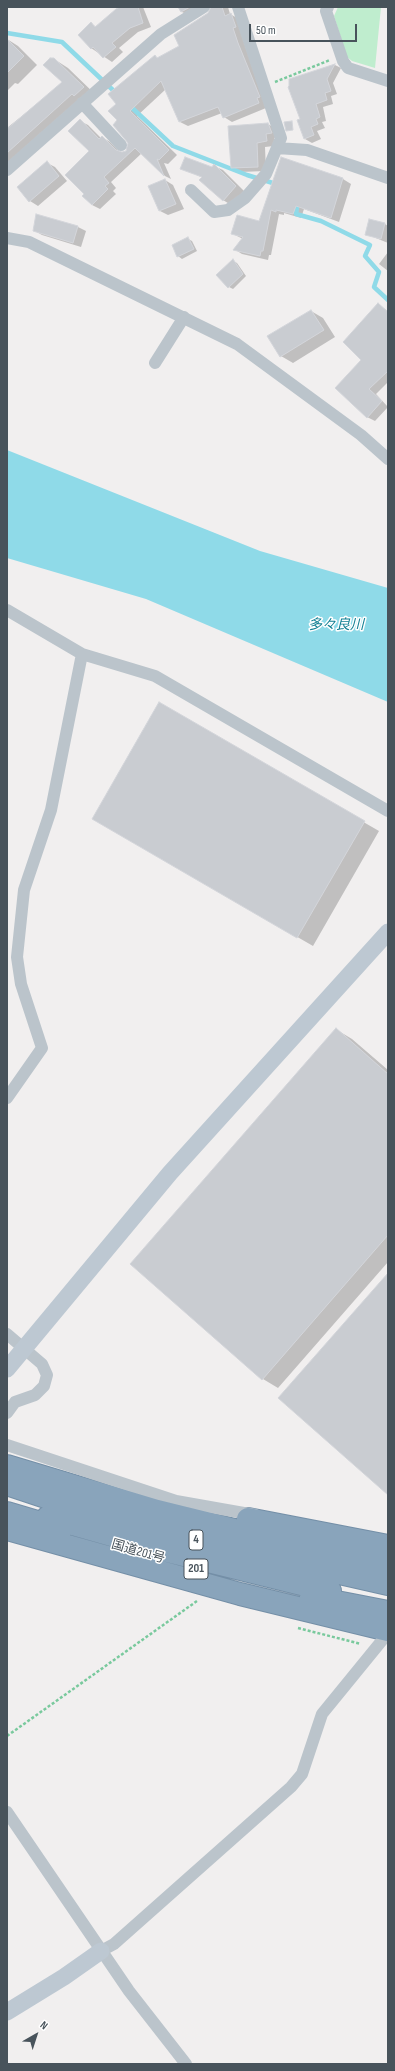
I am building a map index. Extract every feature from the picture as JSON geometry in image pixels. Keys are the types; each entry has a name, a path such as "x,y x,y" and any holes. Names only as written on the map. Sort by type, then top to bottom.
{"highway":[{"path":"7,1455 157,1502 388,1546"},
{"path":"7,1466 157,1511 388,1568"},
{"name":"4","path":"7,1484 49,1498 203,1542 388,1584"},
{"path":"7,1504 172,1552 285,1581 388,1603"},
{"name":"国道201号","path":"7,1513 259,1587 388,1612"},
{"path":"7,1529 386,1634"}],"street":[{"path":"7,170 161,34 204,7"},
{"path":"191,190 214,212 228,210 245,198 266,174 281,138 262,86 238,7"},
{"path":"328,7 326,11 341,56 348,68 388,81"},
{"path":"82,103 121,145"},
{"path":"277,148 307,150 388,178"},
{"path":"7,238 29,242 237,344 361,435 388,459"},
{"path":"155,363 184,317"},
{"path":"7,610 82,654 155,676 388,811"},
{"path":"7,1098 42,1048 20,984 17,957 24,890 51,810 82,654"},
{"path":"7,1369 170,1173 388,932"},
{"path":"7,1334 42,1364 47,1375 44,1386 35,1396 15,1402 7,1413"},
{"path":"7,1446 176,1501 388,1539"},
{"path":"7,2012 114,1944 290,1787 302,1774 322,1714 386,1634"},
{"path":"7,1812 129,1991 186,2064"}],"path":[{"path":"262,86 341,56"},
{"path":"7,1736 197,1601"}],"green space":[{"path":"338,7 381,7 375,68 352,61 347,57 334,16"}],"water":[{"name":"多々良川","path":"7,450 260,551 388,588 388,702 146,599 7,558"}],"building":[{"path":"120,7 138,7 143,23 130,28 112,43 116,47 103,58 93,47 91,49 78,35 91,22 95,27"},
{"path":"178,7 190,7 181,12"},
{"path":"211,7 222,7 225,16 231,13 236,27 233,28 238,43 260,97 257,98 259,103 223,118 218,107 179,122 161,81 130,111 169,150 159,160 157,159 164,176 135,148 104,177 109,183 105,186 108,189 92,205 82,196 84,194 65,175 89,151 68,131 80,119 99,139 102,136 116,150 122,152 126,151 128,143 113,125 117,120 108,111 116,104 108,94 155,55 157,58 179,46 174,35 208,13"},
{"path":"7,39 24,56 7,73"},
{"path":"50,58 54,58 84,87 74,96 72,94 7,153 7,129 62,82 43,65"},
{"path":"335,64 327,79 331,91 325,93 327,100 316,104 320,117 316,119 318,124 311,127 314,135 304,139 297,120 300,119 288,87 289,79"},
{"path":"292,121 293,130 286,131 284,122"},
{"path":"268,123 272,133 266,134 267,141 257,143 258,167 231,168 228,126"},
{"path":"185,157 212,167 214,164 236,186 223,201 199,180 202,177 180,169"},
{"path":"281,157 343,178 331,218 296,206 293,214 271,210 263,251 261,251 260,256 233,250 243,237 231,234 237,215 259,221"},
{"path":"47,161 59,176 29,202 17,187"},
{"path":"165,179 176,204 159,211 148,186"},
{"path":"36,214 78,226 73,243 33,231"},
{"path":"369,219 385,223 381,239 365,235"},
{"path":"188,237 194,249 177,257 172,245"},
{"path":"233,259 243,274 228,288 216,275"},
{"path":"378,303 388,312 388,371 369,389 382,401 367,418 335,388 361,360 343,342"},
{"path":"311,310 324,330 280,357 267,336"},
{"path":"159,702 365,821 297,938 92,819"},
{"path":"336,1028 388,1074 388,1235 262,1380 130,1264"},
{"path":"388,1273 388,1495 278,1398"}],"waterway":[{"path":"7,33 62,42 116,93"},
{"path":"129,105 173,146 247,175 276,184"},
{"path":"298,201 296,214 321,221 370,245 365,256 379,272 374,287 388,300"}]}
